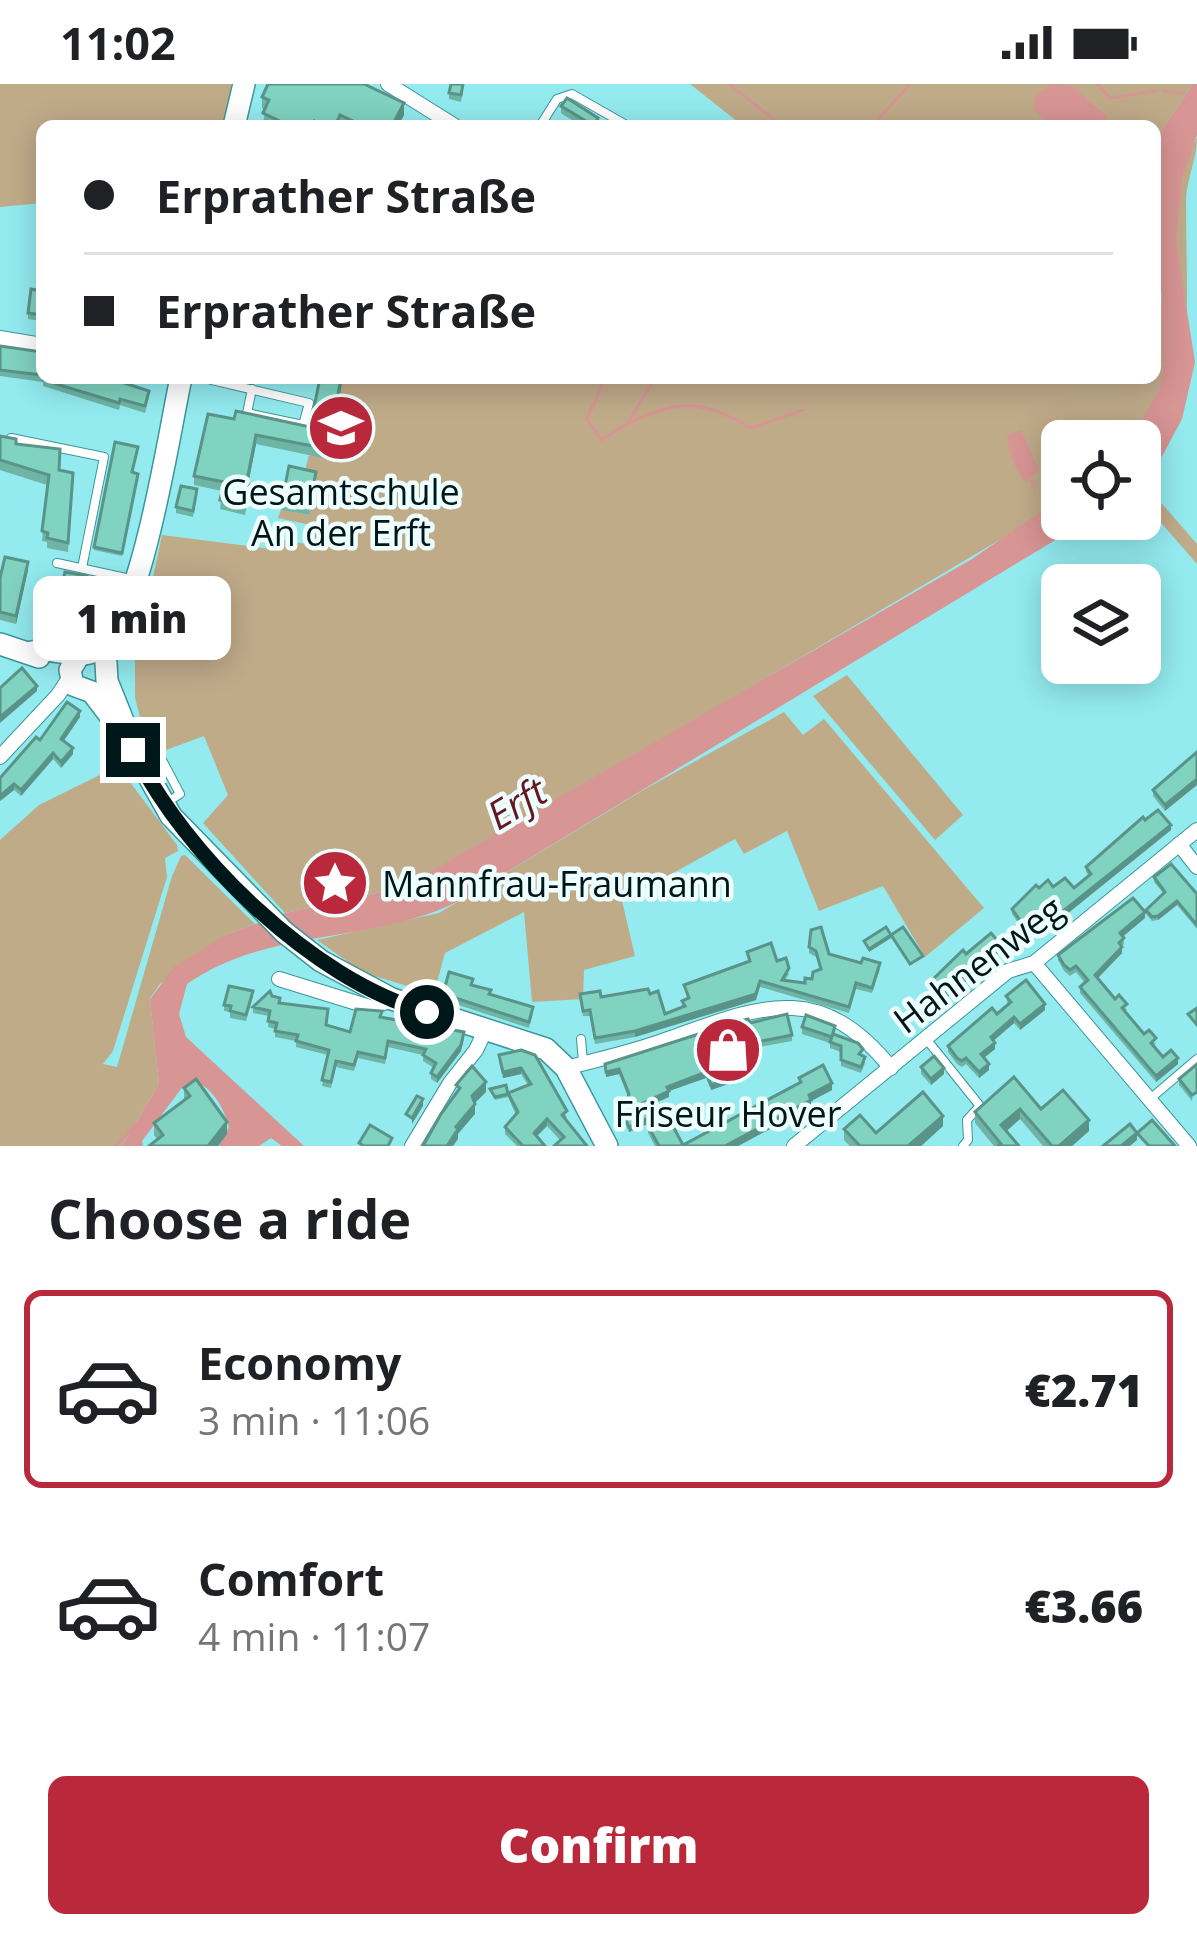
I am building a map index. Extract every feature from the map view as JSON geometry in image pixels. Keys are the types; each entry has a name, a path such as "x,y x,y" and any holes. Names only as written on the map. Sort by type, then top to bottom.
{"main road":[{"path":"236,120 244,84"},
{"path":"84,675 117,632 135,585 180,384"},
{"path":"0,644 84,675 127,738 163,806 260,910 308,952 392,1000 538,1045 575,1065 607,1146"}],"street":[{"path":"388,84 440,120"},
{"path":"0,338 36,344"},
{"path":"0,757 84,675"},
{"name":"Hahnenweg","path":"794,1146 1008,971 1034,963 1197,830"},
{"path":"1179,844 1197,867"},
{"path":"1034,963 1189,1146"},
{"path":"279,979 373,1008 392,1000"},
{"path":"575,1065 648,1047 750,1010 782,1006 845,1024 872,1044 891,1068"},
{"path":"412,1146 486,1029"}],"lane":[{"path":"545,120 557,99 572,94 618,120"},
{"path":"230,384 252,389 309,403 303,425 247,413 252,389"},
{"path":"1,436 104,457 82,568"},
{"path":"57,563 135,585"},
{"path":"161,758 180,794 163,806"},
{"path":"926,1038 978,1099 980,1106 967,1120 968,1140 963,1146"},
{"path":"575,1065 581,1039"},
{"path":"1149,1100 1197,1059"}],"shaded area":[{"path":"0,84 232,84 223,120 36,120 36,204 0,207"},
{"path":"690,84 1193,84 1161,131 1161,120 735,120"},
{"path":"1051,84 1072,86 1108,117 1046,120 1033,108 1036,95"},
{"path":"1197,84 1197,135 1182,179 1176,241 1195,362 1182,419 1161,458 1161,420 1142,420 1161,384 1161,131"},
{"path":"1197,138 1186,194 1185,354 1172,426 1161,456 1167,267 1179,180"},
{"path":"1161,298 1164,322 1161,380"},
{"path":"341,384 1160,384 1142,420 1041,420 1041,512 1018,529 404,887 285,913 203,823 228,795 204,736 150,756 135,698 135,661 162,535 271,549 274,538 311,545 315,526 278,518 281,509 308,515 303,479 309,455 328,458"},
{"path":"1021,430 1039,470 1026,482 1013,460 1007,435"},
{"path":"1161,503 1197,544 1197,564 1161,523"},
{"path":"1041,511 1041,540 1055,540 459,901 392,924 251,953 187,984 179,1014 186,1037 304,1146 282,1146 271,1138 259,1146 219,1146 229,1127 227,1120 212,1093 194,1081 181,1089 142,1141 143,1146 122,1146 159,1084 150,999 175,966 228,934 285,913 404,887 972,559"},
{"path":"847,675 963,815 935,840 813,696"},
{"path":"784,712 803,735 824,719 984,908 925,957 883,886 819,911 787,831 744,854 735,839 622,901 635,956 584,970 583,999 532,1002 524,912 445,953 434,994 364,973 317,940 439,913"},
{"path":"118,766 178,851 165,858 167,877 113,1051 103,1064 117,1067 181,856 255,924 228,934 160,984 150,998 159,1084 122,1146 0,1146 0,840 39,805"}],"building":[{"path":"268,84 364,84 404,103 395,120 351,120 340,115 338,120 278,120 263,113 269,100 262,97"},
{"path":"451,84 463,84 461,95 449,93"},
{"path":"567,98 598,118 584,120 561,106"},
{"path":"31,289 36,290 36,314 28,313"},
{"path":"0,346 36,351 36,374 0,370"},
{"path":"56,384 127,384 149,391 145,406 120,399 119,403"},
{"path":"319,384 340,384 328,449 256,435 245,505 220,500 224,482 194,476 208,414 234,419 236,411 310,427"},
{"path":"0,436 16,439 16,444 60,449 59,470 73,473 68,543 47,538 48,533 42,531 49,475 0,460"},
{"path":"115,442 138,447 132,472 138,474 122,553 94,547"},
{"path":"289,466 316,472 309,506 282,500"},
{"path":"181,486 197,489 193,511 176,507"},
{"path":"5,557 28,562 16,616 0,612"},
{"path":"65,572 87,576 78,625 55,620"},
{"path":"22,668 37,686 0,717 0,688"},
{"path":"67,702 80,711 61,739 73,748 61,762 53,753 21,790 14,784 0,796 0,778 36,737 40,740"},
{"path":"1197,752 1197,779 1165,805 1153,790"},
{"path":"1158,810 1171,825 1057,916 1051,909 1027,930 1012,909 1036,885 1039,888 1048,880 1053,887 1065,878 1074,888 1091,874 1086,867 1143,817"},
{"path":"1171,864 1197,894 1197,925 1177,901 1158,916 1146,910 1165,892 1154,877"},
{"path":"1133,898 1145,912 1120,933 1122,947 1095,975 1115,999 1119,995 1127,1004 1122,1008 1144,1034 1149,1030 1156,1038 1151,1043 1163,1057 1171,1050 1178,1058 1156,1076 1080,987 1088,980 1076,966 1070,970 1064,965 1058,955"},
{"path":"821,927 829,954 880,963 872,988 856,983 849,1007 760,981 756,994 635,1031 595,1038 590,1010 583,1011 580,994 600,991 601,997 648,989 650,994 658,991 665,1014 685,1006 682,1001 689,998 684,985 750,961 747,952 771,943 777,961 786,958 789,968 782,980 805,983 805,978 812,979 813,972 821,969 816,951 809,947 811,930"},
{"path":"886,927 891,935 869,949 864,941"},
{"path":"903,927 923,956 910,964 891,935"},
{"path":"991,933 1001,945 942,996 930,982 963,950 966,954"},
{"path":"449,972 473,979 471,985 491,990 489,994 533,1007 529,1022 443,994"},
{"path":"1026,980 1045,1004 1020,1024 1014,1017 991,1037 995,1043 981,1054 989,1064 979,1072 966,1058 957,1058 948,1046 992,1008 997,1014 1011,1002 1006,996"},
{"path":"229,986 253,991 246,1015 224,1005"},
{"path":"270,991 280,998 279,1003 328,1009 326,1025 350,1032 356,1009 382,1011 380,1017 464,1032 461,1045 437,1077 431,1073 436,1063 423,1055 426,1049 388,1041 385,1058 358,1052 354,1065 336,1061 331,1082 322,1080 329,1050 296,1041 298,1035 275,1031 277,1023 268,1021 270,1011 253,1007"},
{"path":"787,1014 792,1035 742,1045 746,1058 730,1065 734,1076 711,1085 706,1072 667,1087 669,1091 643,1103 650,1117 629,1127 619,1105 629,1094 619,1069 606,1072 605,1064 733,1023"},
{"path":"806,1015 835,1026 832,1037 802,1027"},
{"path":"833,1034 858,1043 863,1049 859,1054 865,1057 861,1067 841,1060 841,1046 830,1042"},
{"path":"521,1050 535,1055 567,1111 562,1115 587,1146 554,1146 564,1137 547,1119 534,1133 545,1146 523,1146 505,1127 518,1112 508,1093 531,1084 521,1068 503,1072 499,1055"},
{"path":"934,1056 944,1068 931,1079 921,1067"},
{"path":"1197,1064 1197,1092 1192,1095 1179,1079"},
{"path":"823,1065 832,1083 809,1095 811,1100 725,1146 659,1146 648,1126 667,1115 683,1145 801,1082 799,1078"},
{"path":"472,1066 486,1082 472,1096 475,1104 447,1146 423,1146 460,1088 456,1085"},
{"path":"1014,1077 1041,1109 1063,1090 1089,1120 1059,1146 1052,1146 1020,1109 1001,1125 1019,1146 998,1146 1001,1144 975,1112"},
{"path":"196,1079 227,1122 208,1146 149,1146 163,1135 154,1123 190,1096 184,1088"},
{"path":"506,1085 508,1094 495,1097 490,1089"},
{"path":"923,1092 943,1116 908,1146 860,1146 844,1129 860,1115 876,1133"},
{"path":"417,1096 423,1099 412,1118 406,1114"},
{"path":"1152,1120 1175,1146 1149,1146 1137,1133"},
{"path":"1130,1124 1137,1133 1121,1146 1103,1146"},
{"path":"370,1125 392,1138 388,1146 359,1143"}],"waterway":[{"path":"729,84 774,120"},
{"path":"877,120 910,84"},
{"path":"1097,84 1110,98 1155,91"},
{"path":"1163,91 1183,93"},
{"path":"602,384 587,419 601,440 627,424 651,384"},
{"path":"627,424 661,410 690,406 718,412 751,428 803,410"},
{"path":"1032,480 1034,488"},
{"path":"116,1146 135,1125"}],"place":[{"name":"Gesamtschule An der Erft","path":"341,428"},
{"name":"Mannfrau-Fraumann","path":"335,883"},
{"name":"Friseur Hover","path":"728,1050"}],"route":[{"path":"133,750 171,816 284,932 349,978 427,1012"}],"water label":[{"name":"Erft","path":"516,802"}]}
